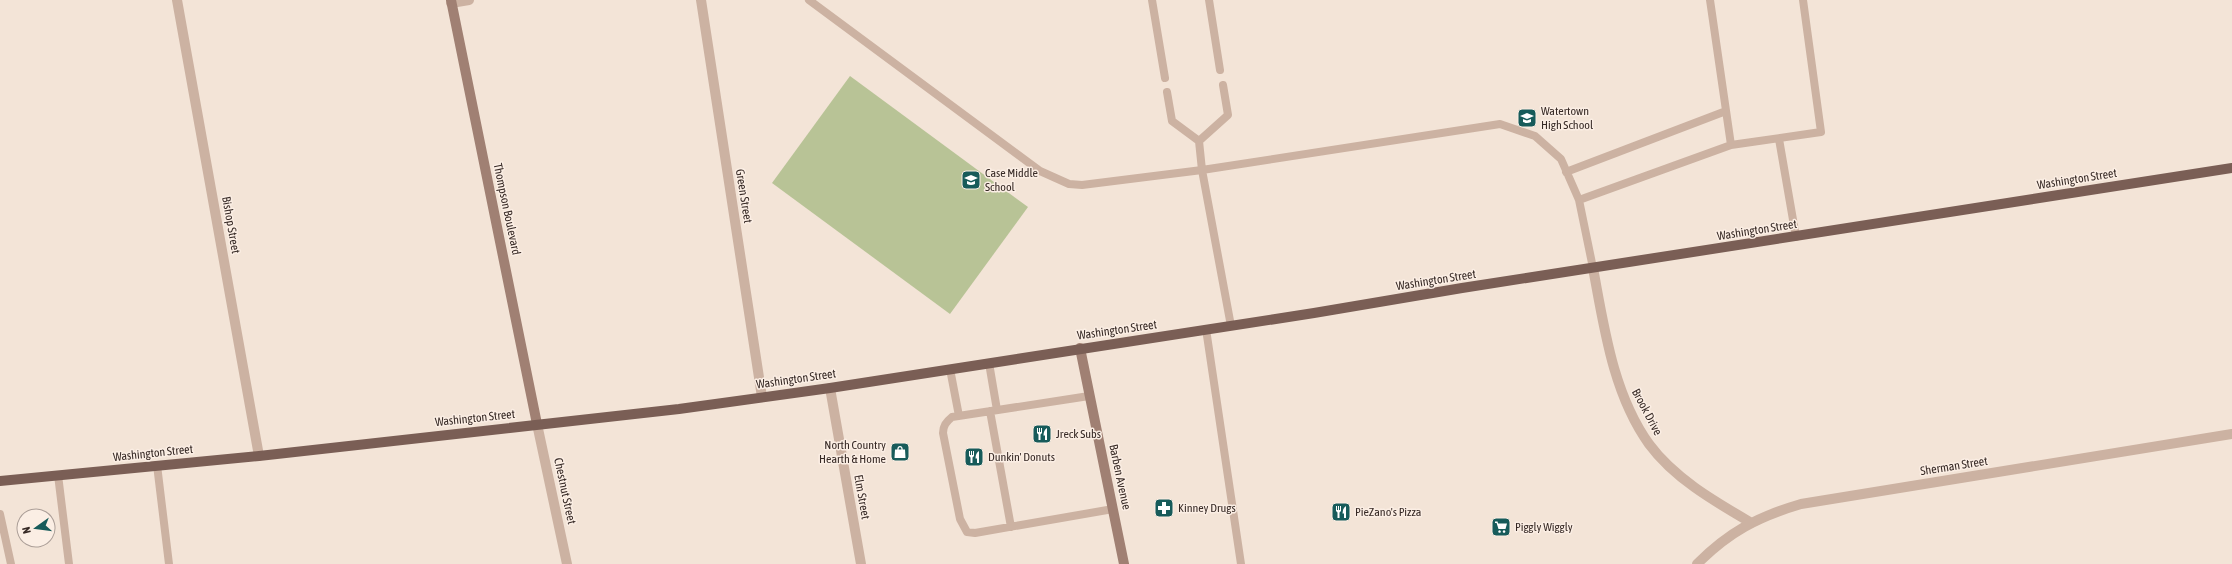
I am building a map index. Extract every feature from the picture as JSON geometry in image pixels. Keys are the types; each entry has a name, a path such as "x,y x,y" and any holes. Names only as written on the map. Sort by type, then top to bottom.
{"main road":[{"name":"Washington Street","path":"0,481 259,456 679,409 830,388 2232,168"}],"street":[{"name":"Bishop Street","path":"177,0 259,456"},
{"path":"451,2 469,0"},
{"name":"Green Street","path":"701,0 762,397"},
{"name":"Thompson Boulevard","path":"451,2 537,424"},
{"name":"Brook Drive","path":"1593,268 1599,303 1620,386 1637,425 1650,445 1667,464 1716,502 1750,522"},
{"name":"Barben Avenue","path":"1080,348 1124,564"},
{"name":"Elm Street","path":"830,388 861,564"},
{"name":"Chestnut Street","path":"537,424 567,564"},
{"name":"Sherman Street","path":"1697,564 1712,549 1737,529 1770,513 1800,504 2232,434"}],"lane":[{"path":"809,0 1040,171 1069,184 1082,185 1202,170 1500,124 1535,136 1561,159 1578,200 1593,268"},
{"path":"1152,0 1165,78"},
{"path":"1209,0 1220,70"},
{"path":"1710,0 1731,145"},
{"path":"1578,200 1731,145 1821,132 1804,0"},
{"path":"1198,141 1228,115 1223,85"},
{"path":"1167,92 1172,121 1198,141 1231,326"},
{"path":"1566,172 1726,111"},
{"path":"1779,139 1796,237"},
{"path":"1206,330 1241,564"},
{"path":"989,363 994,411 1011,527"},
{"path":"950,369 959,416"},
{"path":"1089,396 959,416 947,421 943,427 943,433 963,527 967,532 1011,527 1113,509"},
{"path":"157,466 169,564"},
{"path":"58,475 69,564"},
{"path":"0,514 11,564"}],"green space":[{"path":"850,76 1028,207 950,314 772,183"}],"place":[{"name":"Watertown High School","path":"1527,118"},
{"name":"Case Middle School","path":"971,180"},
{"name":"Jreck Subs","path":"1042,434"},
{"name":"North Country Hearth & Home","path":"900,452"},
{"name":"Dunkin' Donuts","path":"974,457"},
{"name":"Kinney Drugs","path":"1164,508"},
{"name":"PieZano's Pizza","path":"1341,512"},
{"name":"Piggly Wiggly","path":"1501,527"}]}
